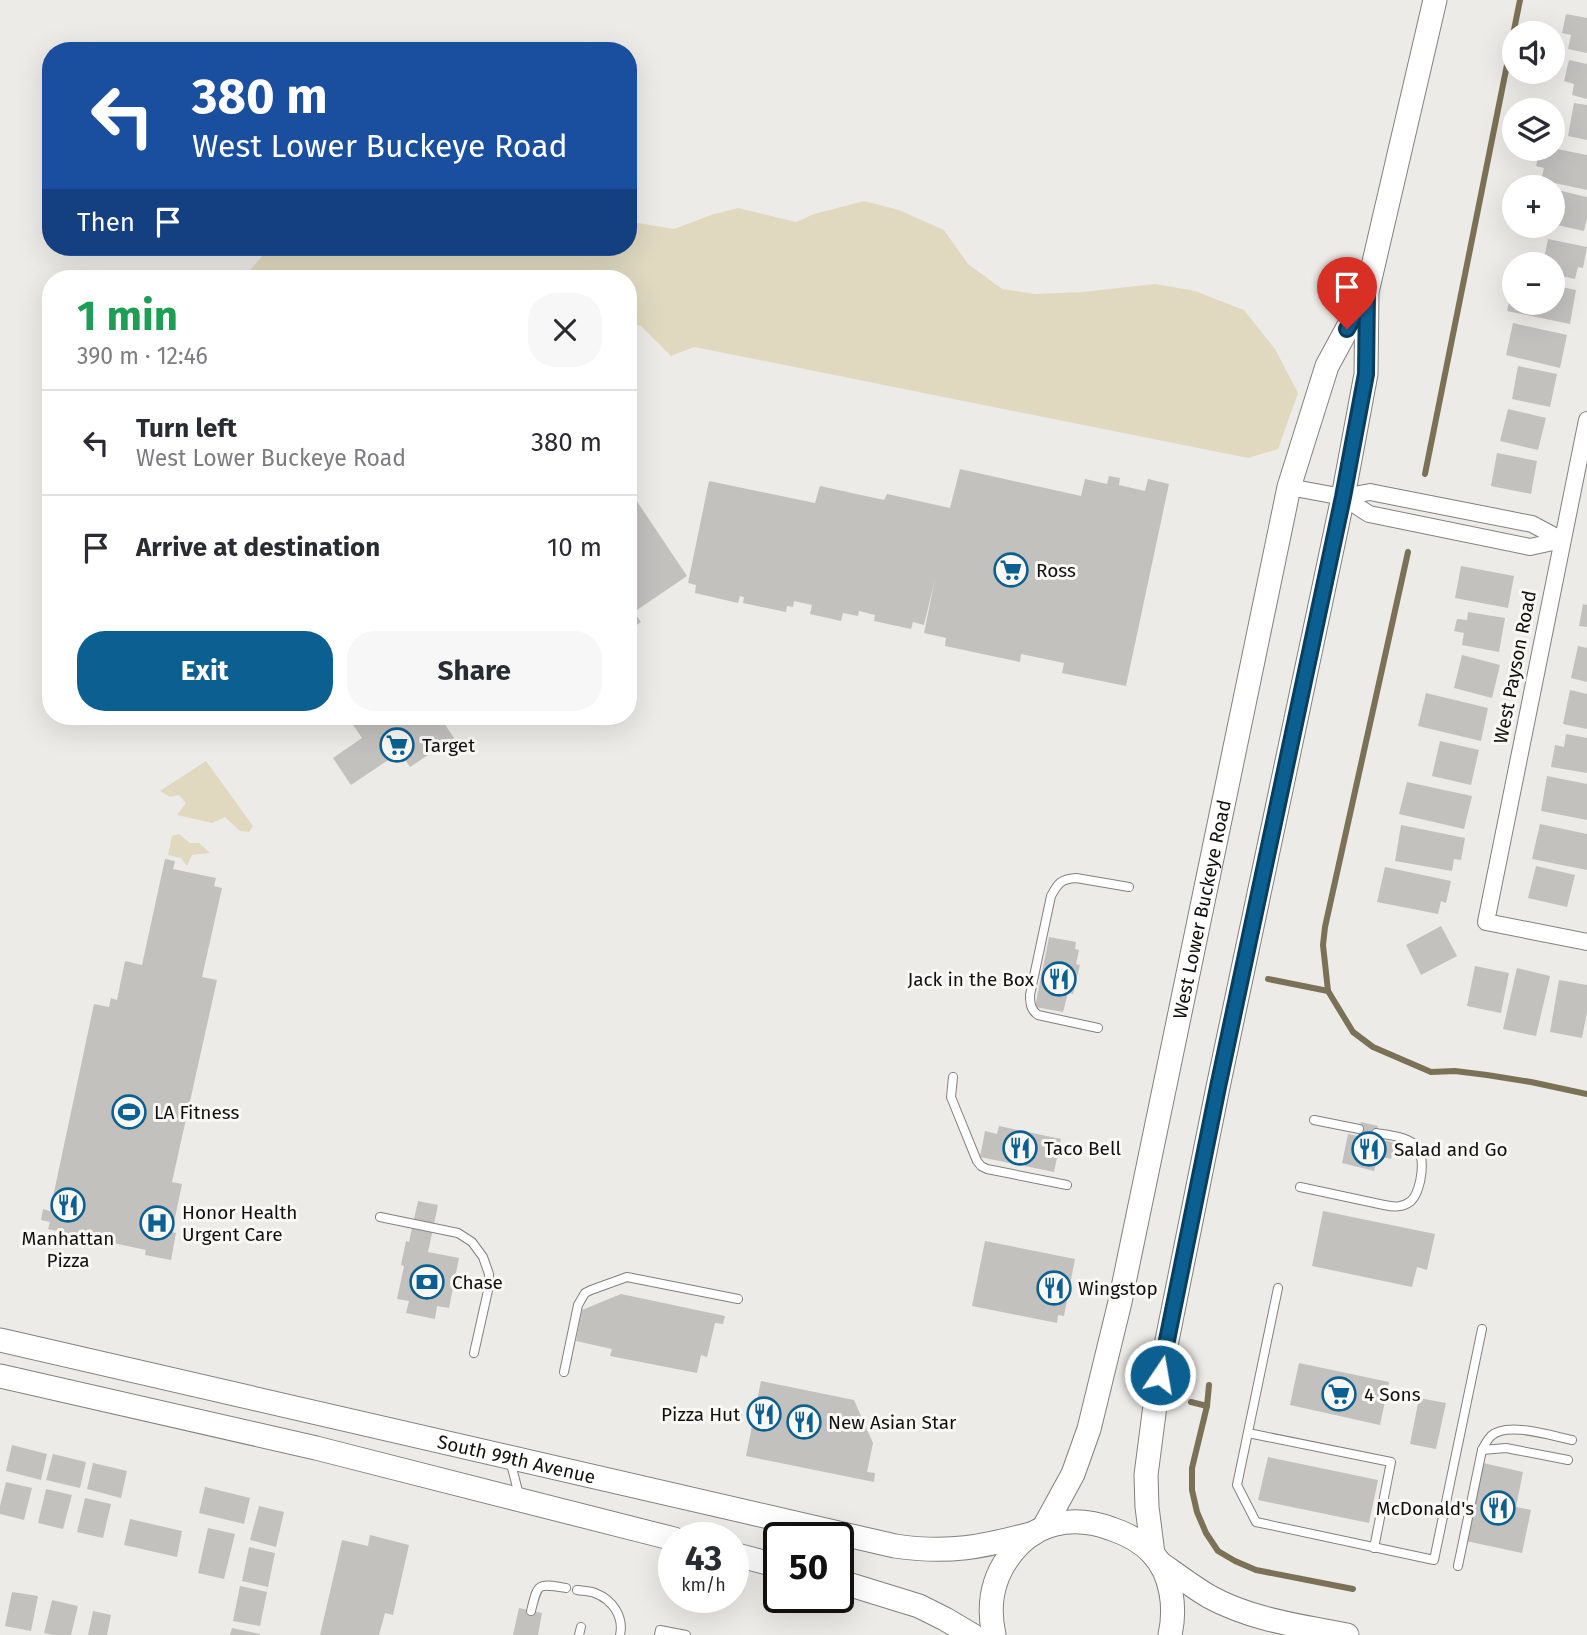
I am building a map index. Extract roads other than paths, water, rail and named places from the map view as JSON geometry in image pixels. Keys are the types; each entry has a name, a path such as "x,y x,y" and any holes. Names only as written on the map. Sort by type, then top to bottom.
{"main road":[{"name":"West Lower Buckeye Road","path":"1170,1635 1172,1597 1168,1580 1157,1559 1147,1507 1146,1475 1157,1390 1343,497 1366,374 1367,292 1434,0"},
{"name":"West Lower Buckeye Road","path":"994,1635 990,1616 992,1591 1001,1568 1015,1548 1039,1530 1073,1474 1089,1429 1120,1302 1289,487 1326,366 1367,292"},
{"name":"South 99th Avenue","path":"0,1340 908,1548 937,1551 978,1547 1063,1522 1082,1522 1100,1525 1138,1541 1157,1559"},
{"name":"South 99th Avenue","path":"0,1376 316,1448 658,1535"},
{"path":"188,1419 198,1384"},
{"path":"1157,1559 1211,1597 1247,1612 1268,1619 1347,1635"},
{"path":"854,1586 919,1606 972,1635"}],"street":[{"name":"West Payson Road","path":"1587,420 1486,922 1587,942"},
{"path":"1289,487 1343,497 1370,492 1532,524 1562,540"},
{"path":"1343,497 1369,514 1530,547 1562,540"}],"lane":[{"path":"1098,1028 1038,1015 1030,1005 1051,896 1058,884 1067,879 1076,878 1129,887"},
{"path":"953,1077 951,1097 981,1166 1067,1185"},
{"path":"1314,1119 1359,1129"},
{"path":"1300,1187 1384,1206 1397,1207 1407,1203 1414,1198 1419,1182 1423,1164 1420,1150 1405,1139 1376,1133"},
{"path":"380,1217 458,1233 472,1242 483,1257 489,1274 489,1286 474,1353"},
{"path":"564,1372 578,1305 585,1293 592,1290 627,1277 738,1300"},
{"path":"1278,1288 1237,1485 1256,1522 1374,1548 1434,1560 1482,1329"},
{"path":"1458,1566 1482,1450 1491,1436 1512,1429 1572,1440"},
{"path":"1248,1433 1391,1462 1374,1548"},
{"path":"1482,1450 1506,1448 1568,1460"},
{"path":"509,1457 521,1500"},
{"path":"531,1611 540,1586 566,1588"},
{"path":"578,1590 595,1593 613,1606 622,1625 620,1635"},
{"path":"659,1635 660,1630 686,1635"}],"waterway":[{"path":"1425,474 1520,0"},
{"path":"1408,552 1325,927 1323,945 1328,991 1353,1032 1373,1047 1431,1072 1455,1071 1487,1075 1587,1094"},
{"path":"1268,979 1328,991"},
{"path":"1209,1385 1207,1406 1192,1468 1192,1490 1197,1512 1218,1551 1256,1570 1353,1589"},
{"path":"1191,1402 1207,1406"}],"place":[{"name":"Ross","path":"1011,570"},
{"name":"Target","path":"397,745"},
{"name":"Jack in the Box","path":"1059,979"},
{"name":"LA Fitness","path":"129,1112"},
{"name":"Taco Bell","path":"1020,1148"},
{"name":"Salad and Go","path":"1369,1149"},
{"name":"Manhattan Pizza","path":"68,1205"},
{"name":"Honor Health Urgent Care","path":"157,1223"},
{"name":"Chase","path":"427,1282"},
{"name":"Wingstop","path":"1054,1288"},
{"name":"4 Sons","path":"1339,1394"},
{"name":"Pizza Hut","path":"764,1414"},
{"name":"New Asian Star","path":"804,1422"},
{"name":"McDonald's","path":"1498,1508"}]}
